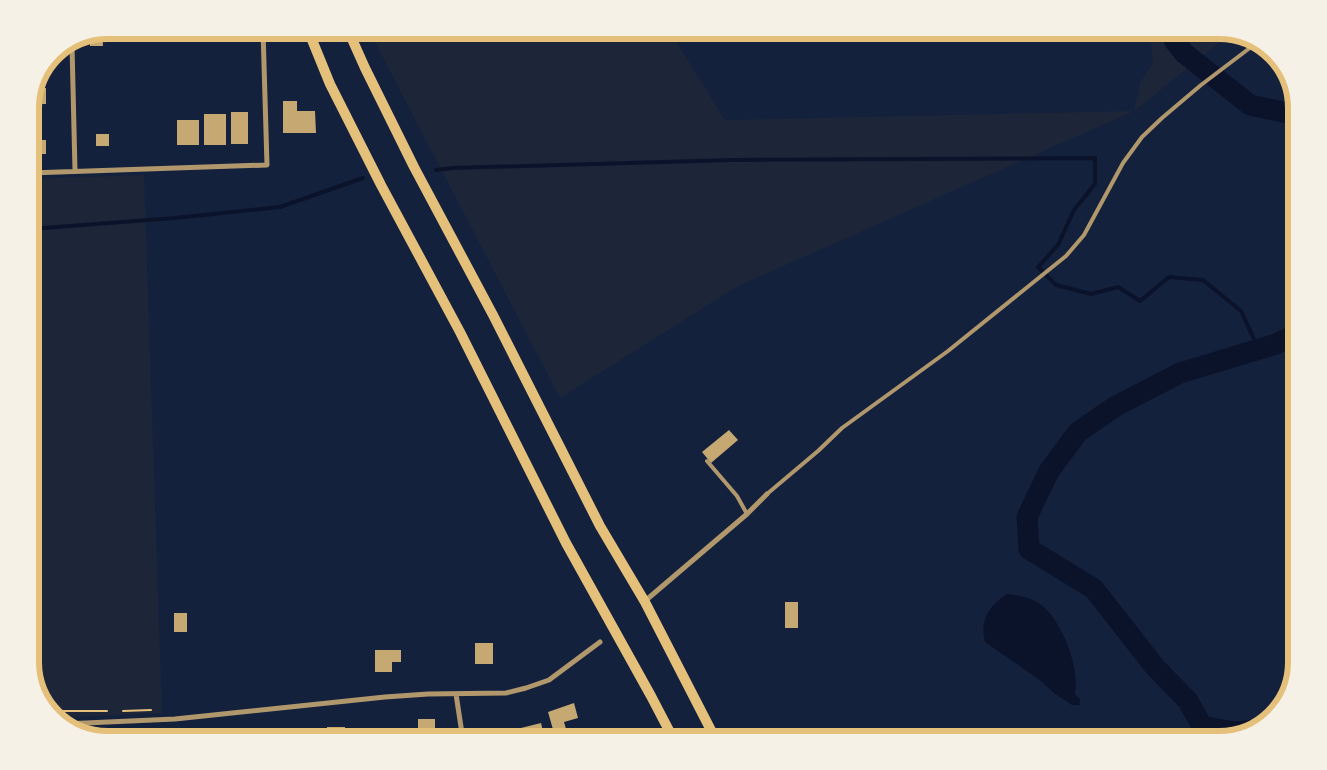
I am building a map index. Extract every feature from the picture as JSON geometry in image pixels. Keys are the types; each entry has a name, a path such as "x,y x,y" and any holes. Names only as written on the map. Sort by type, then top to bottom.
{"main road":[{"path":"312,39 330,84 381,185 460,332 566,542 669,731"},
{"path":"352,39 414,167 493,315 600,526 644,602 711,731"}],"street":[{"path":"39,173 267,165 263,39"},
{"path":"72,49 75,171"},
{"path":"644,602 747,514 767,494"},
{"path":"76,723 174,719 385,697 506,694 536,685 557,675 600,642"},
{"path":"456,694 461,731"}],"lane":[{"path":"767,494 842,428 948,351 1066,256 1084,235 1102,199 1135,144 1201,85 1252,47"},
{"path":"707,461 737,496 747,514"}],"path":[{"path":"123,711 151,710"},
{"path":"59,711 107,711"}],"shaded area":[{"path":"375,39 675,39 725,120 1134,111 738,286 560,398"},
{"path":"1151,39 1224,39 1134,111 1140,83 1153,63"},
{"path":"144,175 162,713 67,718 48,697 41,680 39,667 39,179"},
{"path":"1007,594 1022,596 1037,602 1054,618 1072,657 1075,670 1075,694 1080,699 1080,705 1072,705 985,642 983,627 987,614 995,603"}],"building":[{"path":"103,39 103,46 90,46 90,41"},
{"path":"42,88 46,88 46,104 39,104"},
{"path":"283,101 297,101 297,111 315,111 316,133 283,133"},
{"path":"39,108 42,108 42,128 39,128"},
{"path":"231,112 248,112 248,144 231,144"},
{"path":"204,114 226,114 226,145 204,145"},
{"path":"177,120 199,120 199,145 177,145"},
{"path":"96,134 109,134 109,146 96,146"},
{"path":"39,140 46,140 46,154 39,154"},
{"path":"729,430 738,440 711,463 702,452"},
{"path":"785,602 798,602 798,628 785,628"},
{"path":"174,613 187,613 187,632 174,632"},
{"path":"475,643 493,643 493,664 475,664"},
{"path":"375,650 401,650 401,662 392,662 392,672 375,672"},
{"path":"574,703 578,718 564,722 566,729 553,731 548,712"},
{"path":"418,719 435,719 435,731 418,731"},
{"path":"541,723 543,731 522,731 521,728"},
{"path":"327,727 345,727 345,731 327,731"}],"waterway":[{"path":"1174,39 1184,53 1250,105 1288,113"},
{"path":"436,170 732,160 1095,158 1095,184 1074,210 1058,245 1038,267 1056,285 1091,294 1118,287 1140,301 1169,277 1203,280 1241,311 1259,350"},
{"path":"39,228 175,218 280,207 363,178"},
{"path":"1229,731 1202,726 1188,701 1155,667 1094,589 1029,549 1027,517 1049,471 1078,432 1116,406 1180,373 1276,344 1288,338"}]}
